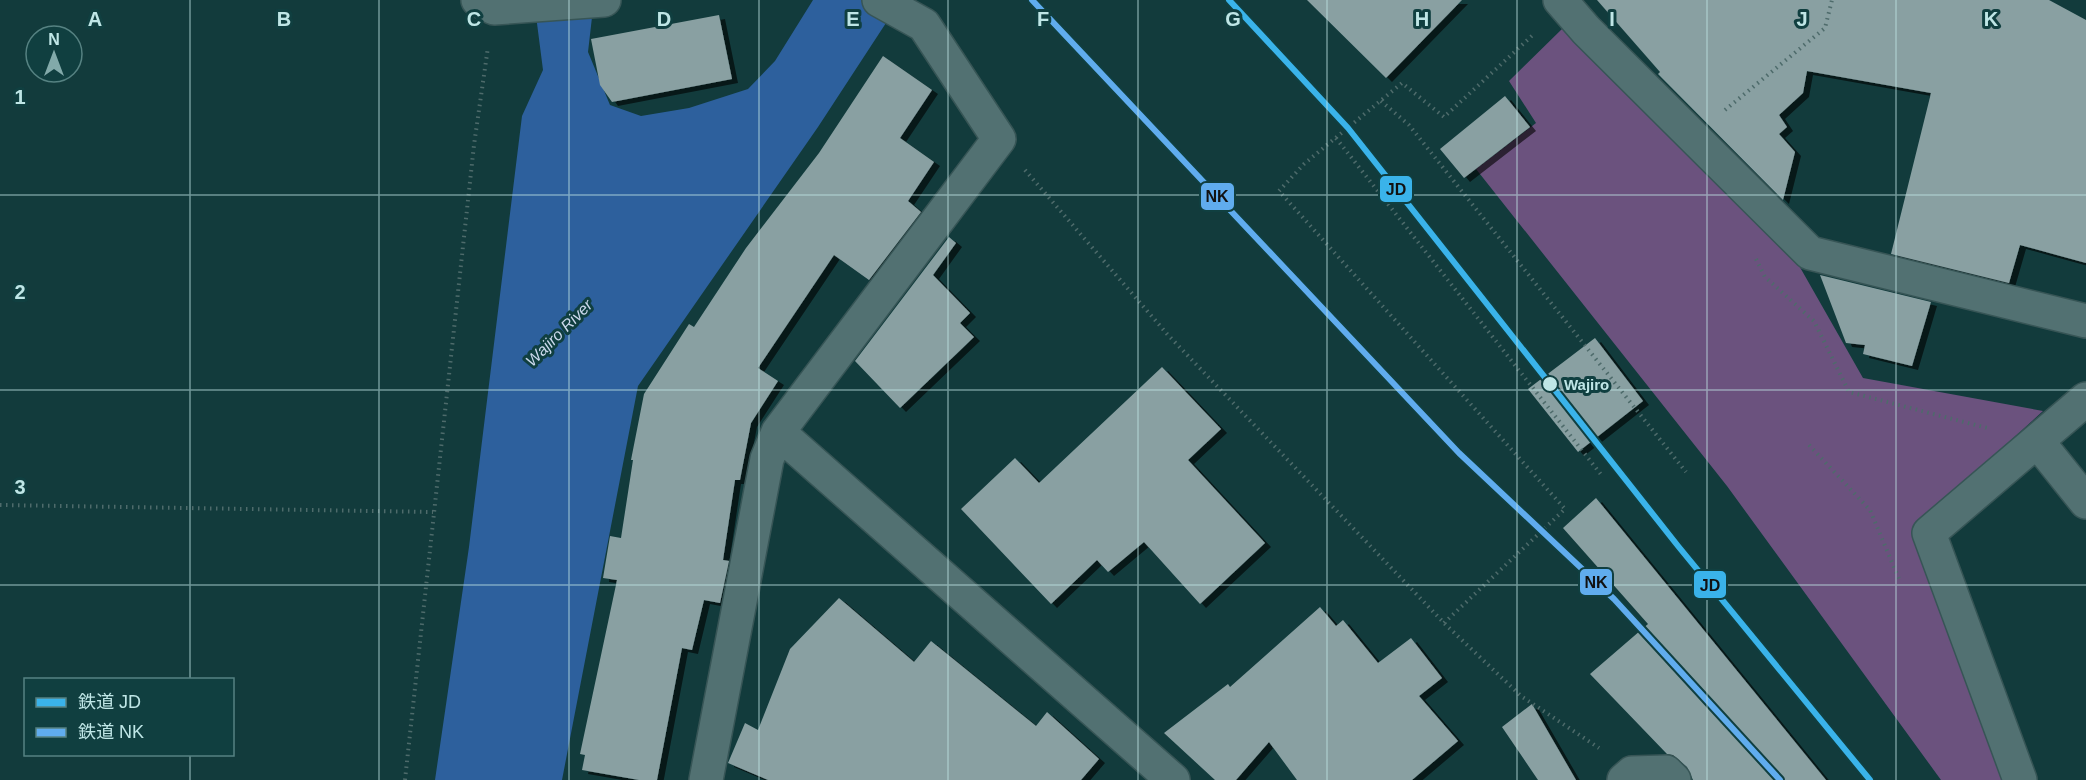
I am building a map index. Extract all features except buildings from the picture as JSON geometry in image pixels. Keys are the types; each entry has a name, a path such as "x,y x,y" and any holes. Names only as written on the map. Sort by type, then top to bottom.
{"street":[{"path":"486,4 604,0"},
{"path":"705,780 767,459 778,432 999,140 924,25 879,0"},
{"path":"1562,3 1586,30 1810,253 2086,321"},
{"path":"2020,780 1929,533 2086,399"},
{"path":"778,432 1173,780"},
{"path":"2038,442 2086,502"},
{"path":"1624,780 1632,773 1666,772 1674,780"}],"path":[{"path":"1694,136 1825,28 1832,0"},
{"path":"1444,623 1565,508 1279,191 1304,164 1402,83 1444,117 1562,3"},
{"path":"405,780 474,145 486,4"},
{"path":"1381,101 1409,125 1686,472"},
{"path":"1336,138 1603,477"},
{"path":"999,140 1168,335 1444,623 1521,696 1606,752"},
{"path":"1755,257 1765,277 1815,321 1850,392 2038,442"},
{"path":"1809,445 1870,510 1902,586"},
{"path":"0,505 433,512"}],"shaded area":[{"path":"1563,28 1797,262 1863,378 2043,411 1913,529 2003,780 1941,780 1727,486 1476,169 1536,123 1509,81"}],"water":[{"name":"Wajiro River","path":"534,0 594,0 588,52 610,105 641,116 689,108 748,89 775,61 813,0 901,0 818,127 638,386 562,780 435,780 469,547 522,116 543,70"}],"rail line":[{"name":"NK","path":"1032,0 1459,453 1614,599 1780,780"},
{"name":"JD","path":"1229,0 1348,128 1678,546 1870,780"}],"place":[{"name":"Wajiro","path":"1550,384"}]}
